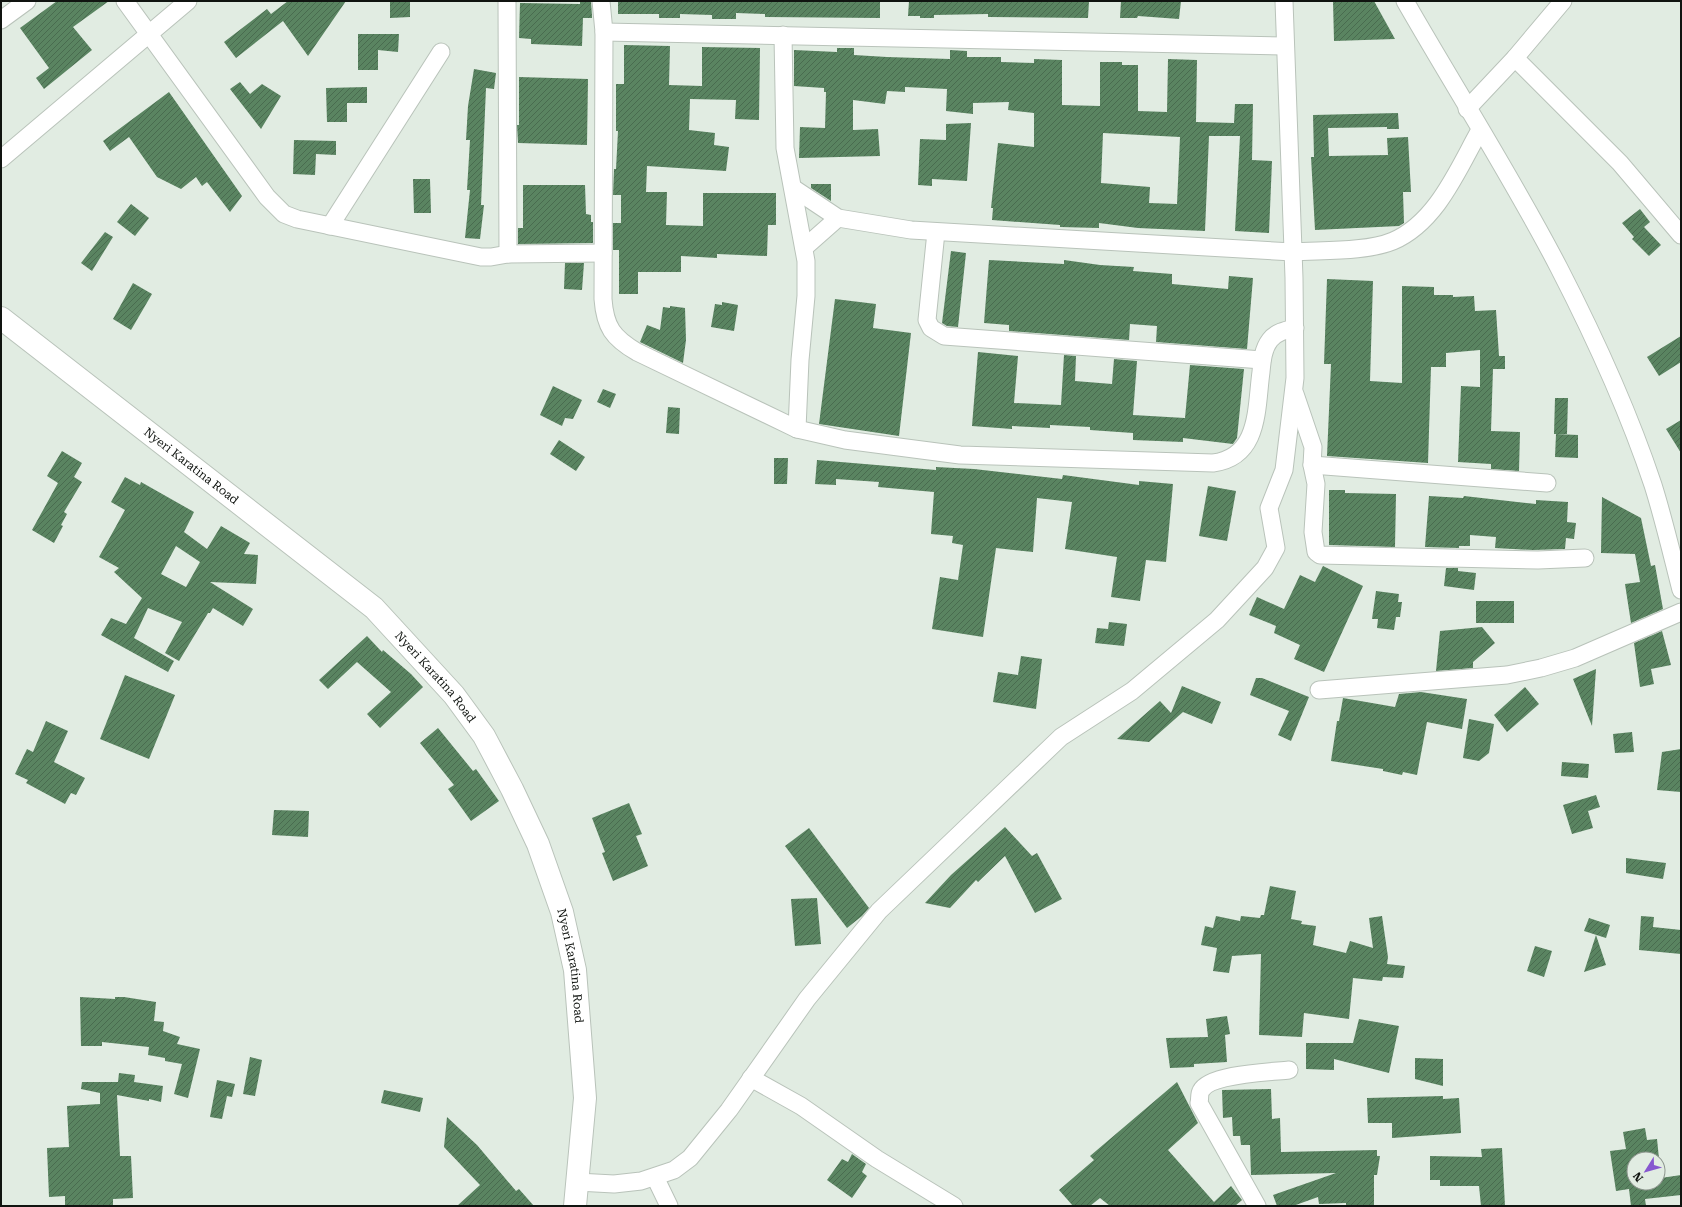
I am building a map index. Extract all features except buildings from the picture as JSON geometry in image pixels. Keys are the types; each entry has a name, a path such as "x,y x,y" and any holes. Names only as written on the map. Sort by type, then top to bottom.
{"highway":[{"name":"Nyeri Karatina Road","path":"1,318 374,608 454,695 484,736 512,789 538,844 562,912 575,970 585,1098 575,1206"}],"street":[{"path":"1,20 27,1"},
{"path":"125,1 276,207 284,214 297,219 481,257 491,258 508,254 603,254"},
{"path":"1,159 188,1"},
{"path":"507,1 508,254"},
{"path":"602,1 604,32 604,312 608,325 614,336 622,344 797,429 845,440 960,455 1213,463 1226,461 1248,443 1253,430 1262,360 1266,347 1271,339 1279,332 1295,328"},
{"path":"577,1182 614,1184 642,1181 674,1170 690,1158 729,1110 807,999 879,911 1061,737 1132,691 1217,620 1265,568 1276,548 1269,508 1284,470 1294,390 1295,328 1284,1"},
{"path":"1405,1 1467,109 1518,193 1560,269 1609,374 1653,485 1677,556 1681,590"},
{"path":"1467,109 1515,58 1563,1"},
{"path":"604,32 1285,46"},
{"path":"783,35 785,148 806,260 806,296 800,360 797,429"},
{"path":"330,226 441,52"},
{"path":"1515,58 1620,163 1681,235"},
{"path":"793,188 838,218 911,230 1293,252 1355,249 1393,242 1419,224 1437,204 1480,130"},
{"path":"804,248 838,218"},
{"path":"936,232 928,320 931,328 944,336 1262,360"},
{"path":"1294,390 1314,447 1312,465 1316,484 1313,532 1314,547 1316,552 1320,555 1538,560 1585,558"},
{"path":"1312,465 1548,483"},
{"path":"1319,690 1507,675 1541,668 1575,658 1681,612"},
{"path":"1257,1206 1199,1103 1201,1091 1208,1083 1226,1077 1289,1070"},
{"path":"751,1078 801,1106 877,1158 954,1206"},
{"path":"655,1177 670,1206"}]}
